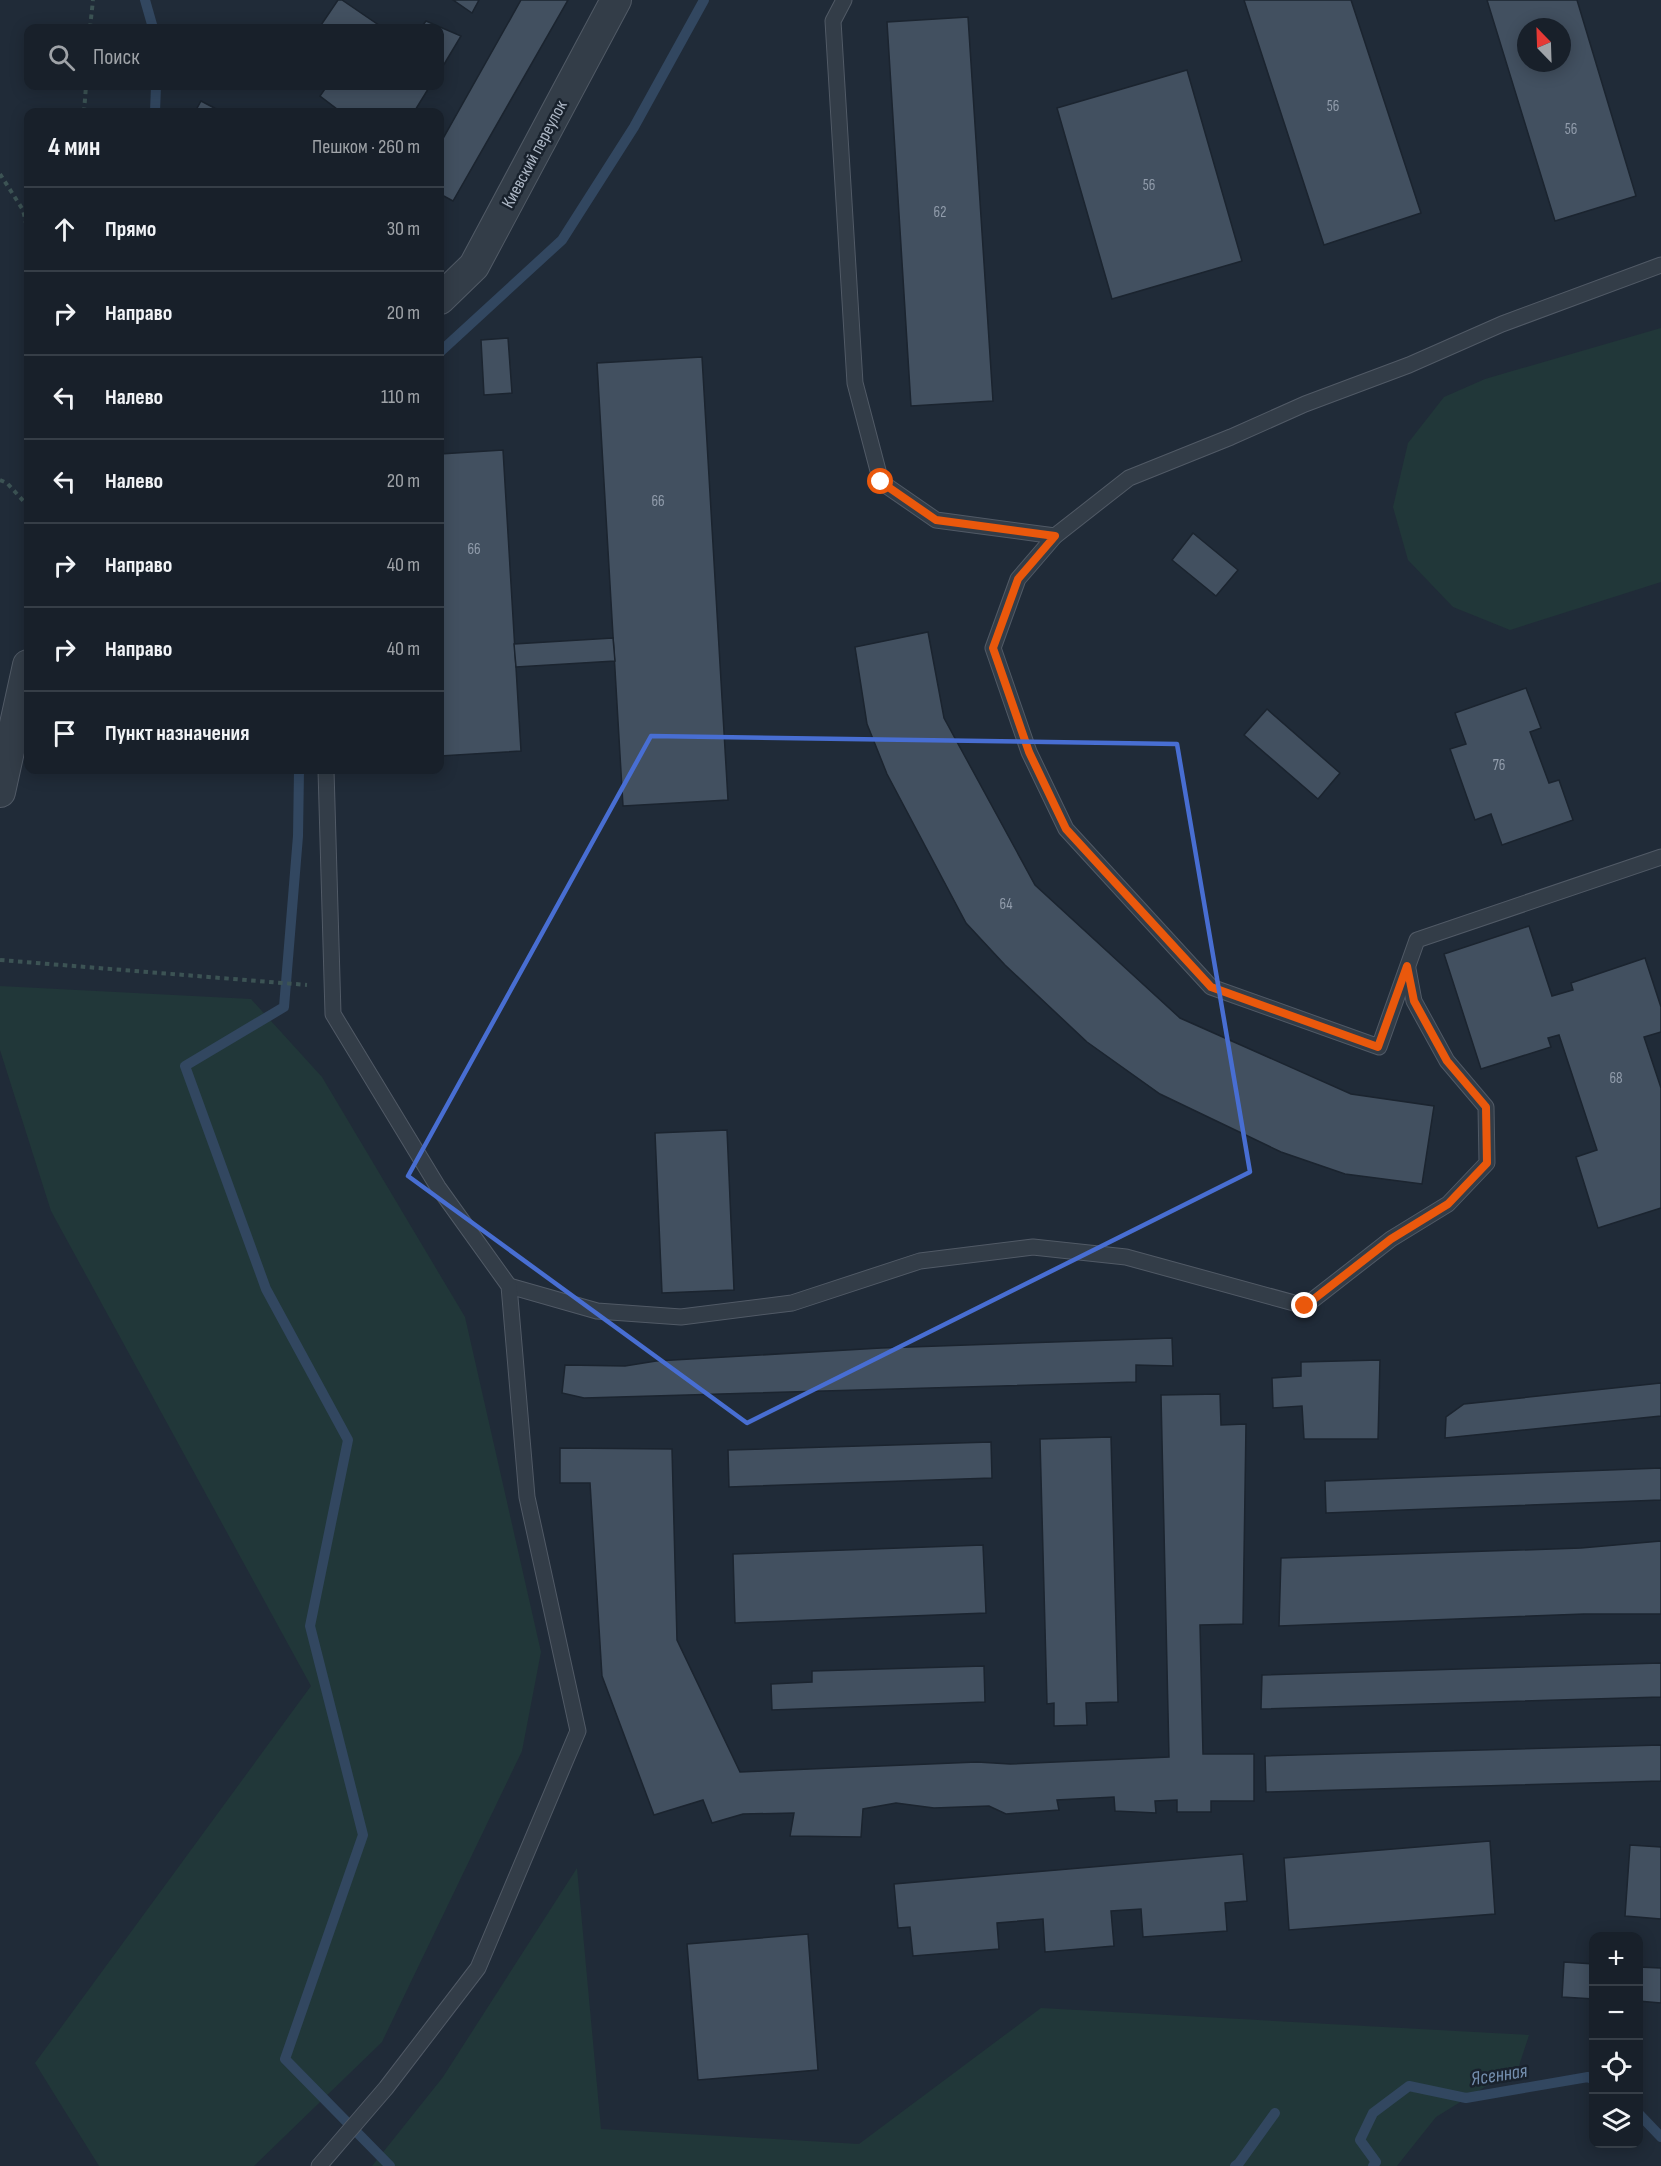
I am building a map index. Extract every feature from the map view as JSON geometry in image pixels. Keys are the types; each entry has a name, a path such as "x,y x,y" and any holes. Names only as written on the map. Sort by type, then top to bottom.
{"street":[{"name":"Киевский переулок","path":"444,295 474,266 616,0"},
{"path":"0,792 24,683"}],"lane":[{"path":"844,0 833,21 855,383 881,482 936,520 1055,536"},
{"path":"1661,265 1502,324 1409,365 1305,404 1130,478 1055,536 1018,579 993,648 1029,752 1066,829 1211,987 1378,1047 1417,940 1661,857"},
{"path":"319,2166 386,2088 477,1968 578,1731 527,1497 509,1286 438,1187 333,1014 326,774"},
{"path":"509,1286 597,1311 681,1317 792,1303 920,1261 1033,1247 1126,1257 1305,1306 1391,1239 1448,1204 1487,1163 1486,1107 1447,1061 1414,1001 1407,966"}],"path":[{"path":"90,24 93,0"},
{"path":"84,108 86,90"},
{"path":"0,174 22,210 24,217"},
{"path":"0,480 7,483 24,502"},
{"path":"0,960 311,986"}],"highlighted area":[{"path":"651,736 1177,744 1250,1172 747,1423 408,1176"}],"green space":[{"path":"1661,328 1661,582 1510,630 1453,607 1408,560 1393,507 1408,443 1444,397 1485,379"},
{"path":"0,986 251,999 322,1077 465,1317 541,1652 522,1751 382,2042 254,2166 99,2166 35,2063 311,1686 51,1211 0,1050"},
{"path":"577,1868 601,2129 859,2144 1041,2008 1529,2035 1519,2066 1436,2117 1397,2166 372,2166 443,2077"}],"building":[{"path":"338,0 342,0 377,24 322,24"},
{"path":"453,0 479,0 472,13"},
{"path":"521,0 568,0 453,201 444,196 444,137"},
{"path":"1244,0 1351,0 1421,213 1324,245"},
{"path":"1487,0 1577,0 1636,196 1555,221"},
{"path":"968,17 993,401 911,406 887,22"},
{"path":"444,29 461,36 444,64"},
{"path":"1187,70 1242,261 1112,299 1057,108"},
{"path":"324,90 428,90 416,108 336,108 320,96"},
{"path":"201,101 214,108 197,108"},
{"path":"508,338 512,393 484,395 481,340"},
{"path":"702,357 728,800 623,806 597,363"},
{"path":"503,450 521,751 444,756 444,454"},
{"path":"1193,533 1238,570 1216,596 1172,560"},
{"path":"928,632 944,718 1035,885 1180,1018 1351,1094 1434,1106 1422,1184 1345,1174 1281,1152 1160,1094 1087,1042 1005,965 966,923 887,774 867,724 855,647"},
{"path":"613,638 615,661 516,667 514,644"},
{"path":"1526,688 1541,728 1530,732 1549,783 1559,780 1573,820 1502,845 1491,814 1475,820 1450,749 1466,744 1455,713"},
{"path":"1267,709 1340,773 1318,799 1244,735"},
{"path":"1529,926 1552,996 1573,990 1571,983 1645,958 1661,1007 1661,1032 1644,1037 1661,1088 1661,1208 1598,1228 1576,1157 1597,1150 1559,1035 1548,1038 1551,1047 1481,1069 1444,954"},
{"path":"727,1130 734,1290 662,1293 655,1133"},
{"path":"1172,1338 1173,1366 1136,1365 1136,1382 584,1398 562,1393 565,1365 625,1366 656,1361 881,1348"},
{"path":"1380,1360 1378,1439 1304,1439 1302,1406 1273,1408 1272,1378 1301,1376 1301,1362"},
{"path":"1661,1383 1661,1416 1445,1438 1446,1417 1464,1404"},
{"path":"1220,1394 1221,1425 1246,1424 1243,1624 1200,1625 1203,1754 1254,1754 1254,1801 1211,1801 1211,1812 1177,1812 1177,1800 1155,1801 1156,1813 1115,1811 1114,1797 1057,1800 1059,1810 1006,1814 989,1806 934,1808 896,1803 863,1809 861,1837 790,1836 794,1813 743,1814 712,1823 703,1800 654,1815 602,1676 590,1483 560,1483 560,1448 672,1449 677,1640 740,1772 1169,1757 1161,1395"},
{"path":"1111,1437 1118,1702 1086,1703 1087,1725 1054,1726 1054,1703 1047,1704 1040,1439"},
{"path":"991,1442 992,1478 729,1487 728,1450"},
{"path":"1661,1468 1661,1500 1326,1513 1325,1481"},
{"path":"1661,1541 1661,1614 1584,1614 1279,1626 1281,1558 1581,1548"},
{"path":"983,1545 986,1613 735,1623 733,1554"},
{"path":"1661,1663 1661,1697 1261,1709 1262,1675"},
{"path":"984,1666 985,1702 772,1710 771,1684 812,1682 812,1671"},
{"path":"1661,1745 1661,1781 1266,1792 1265,1756"},
{"path":"1490,1841 1495,1914 1289,1930 1284,1858"},
{"path":"1630,1845 1661,1847 1661,1919 1625,1916"},
{"path":"1243,1854 1247,1901 1225,1903 1227,1931 1143,1937 1141,1909 1111,1911 1114,1946 1045,1952 1043,1919 997,1923 999,1949 913,1956 910,1927 898,1928 894,1884"},
{"path":"808,1934 818,2070 698,2080 687,1944"},
{"path":"1564,1962 1589,1964 1589,1999 1562,1997"},
{"path":"1643,1967 1661,1968 1661,2003 1643,2001"}],"waterway":[{"path":"145,0 152,24"},
{"path":"444,348 562,240 634,127 704,0"},
{"path":"155,108 156,90"},
{"path":"299,774 298,836 284,1007 185,1066 266,1289 348,1440 310,1626 363,1835 285,2059 390,2166"},
{"name":"Ясенная","path":"1373,2166 1376,2162 1360,2140 1373,2113 1409,2086 1466,2098 1589,2078"},
{"path":"1235,2166 1275,2113"},
{"name":"Ясенная","path":"1643,2118 1661,2137"}],"route":[{"path":"881,482 936,520 1055,536 1018,579 993,648 1029,752 1066,829 1211,987 1378,1047 1407,966 1414,1001 1447,1061 1486,1107 1487,1163 1448,1204 1391,1239 1305,1306"}]}
